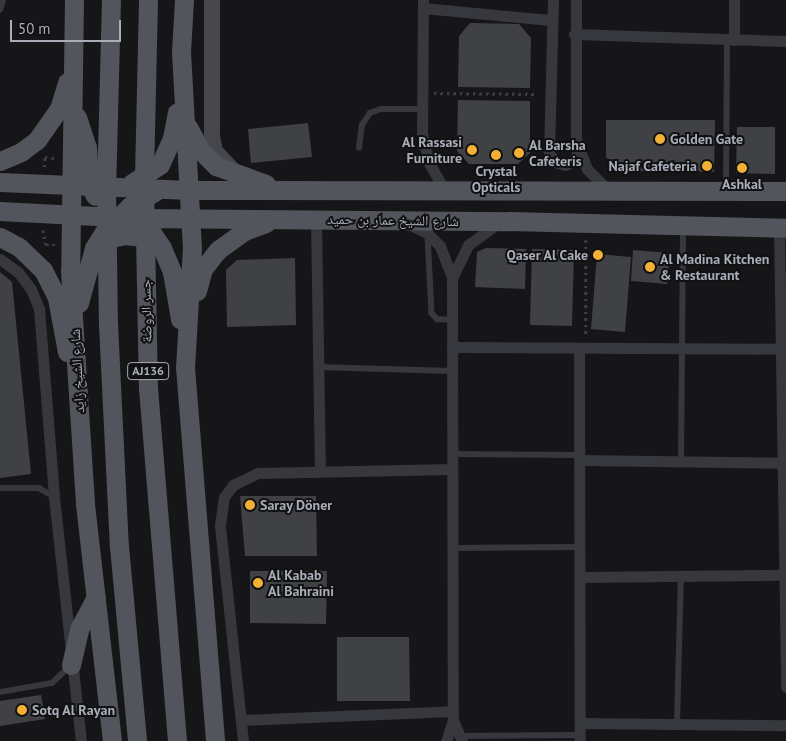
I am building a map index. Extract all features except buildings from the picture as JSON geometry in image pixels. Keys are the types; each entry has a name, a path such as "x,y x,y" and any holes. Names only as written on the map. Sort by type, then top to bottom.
{"main road":[{"path":"74,0 72,52 73,107 84,133 79,159 94,192 125,216 152,233 162,248 177,294 185,367 215,741"},
{"name":"AJ136","path":"111,0 106,175 108,324 119,546 137,741"},
{"name":"جسر الروضة","path":"148,0 144,182 148,388 177,741"},
{"path":"79,159 99,178 128,185 160,165 172,138 181,52 184,0"},
{"path":"0,161 21,152 50,125 65,91 72,52"},
{"path":"181,52 189,190 191,279 185,367"},
{"path":"185,120 208,159 225,171 279,190"},
{"name":"شارع الشيخ زايد","path":"79,159 70,185 70,246 79,410 96,597 112,741"},
{"name":"شارع الشيخ عمار بن حميد","path":"0,182 42,182 70,185 94,192 128,185 189,190 446,192 786,191"},
{"path":"75,326 82,286 94,248 125,216 162,189"},
{"path":"70,209 94,192"},
{"name":"شارع الشيخ عمار بن حميد","path":"0,211 70,209 125,216 189,218 509,221 783,228"},
{"path":"190,427 197,290 203,269 218,250 244,231 281,219"},
{"path":"94,248 107,239 124,235 142,237 162,248"},
{"path":"0,237 33,257 51,283 79,410"},
{"path":"71,665 80,629 96,597"}],"street":[{"path":"212,0 213,143 226,165 252,179"},
{"path":"553,0 550,20 551,158 565,165 574,160 578,149 574,34 576,0"},
{"path":"731,40 734,0"},
{"path":"446,192 425,149 422,109 423,4 550,20"},
{"path":"574,34 786,41"},
{"path":"578,149 587,169 610,192"},
{"path":"316,219 320,472"},
{"path":"397,221 428,233 445,253 452,278 453,716 446,741"},
{"path":"452,278 468,244 486,229 509,221"},
{"path":"783,228 784,336 782,349 786,687"},
{"path":"0,259 18,272 31,289 39,309 54,497 71,665 81,741"},
{"path":"452,347 782,349"},
{"path":"580,738 580,458 583,348"},
{"path":"580,458 681,462 783,463"},
{"path":"243,741 220,510 233,485 258,472 452,469"},
{"path":"580,577 785,575"},
{"path":"241,720 453,716"},
{"path":"453,716 461,739"},
{"path":"580,723 786,724"}],"lane":[{"path":"0,10 3,0"},
{"path":"726,191 731,40"},
{"path":"358,148 362,125 370,113 381,109 422,109"},
{"path":"681,462 683,225"},
{"path":"428,233 432,313 437,319 452,320"},
{"path":"318,367 452,371"},
{"path":"452,454 580,458"},
{"path":"0,488 39,488 54,497"},
{"path":"453,548 580,547"},
{"path":"677,724 681,576"},
{"path":"0,692 52,683 71,665"},
{"path":"461,739 580,738"}],"path":[{"path":"422,93 550,94"},
{"path":"42,182 45,157 79,159"},
{"path":"43,211 46,245 70,246"},
{"path":"583,348 586,224"}],"place":[{"name":"Golden Gate","path":"660,139"},
{"name":"Al Rassasi Furniture","path":"472,150"},
{"name":"Al Barsha Cafeteris","path":"519,153"},
{"name":"Crystal Opticals","path":"496,155"},
{"name":"Najaf Cafeteria","path":"707,166"},
{"name":"Ashkal","path":"742,168"},
{"name":"Qaser Al Cake","path":"598,255"},
{"name":"Al Madina Kitchen & Restaurant","path":"650,267"},
{"name":"Saray Döner","path":"250,505"},
{"name":"Al Kabab Al Bahraini","path":"258,583"},
{"name":"Sotq Al Rayan","path":"22,710"}]}
